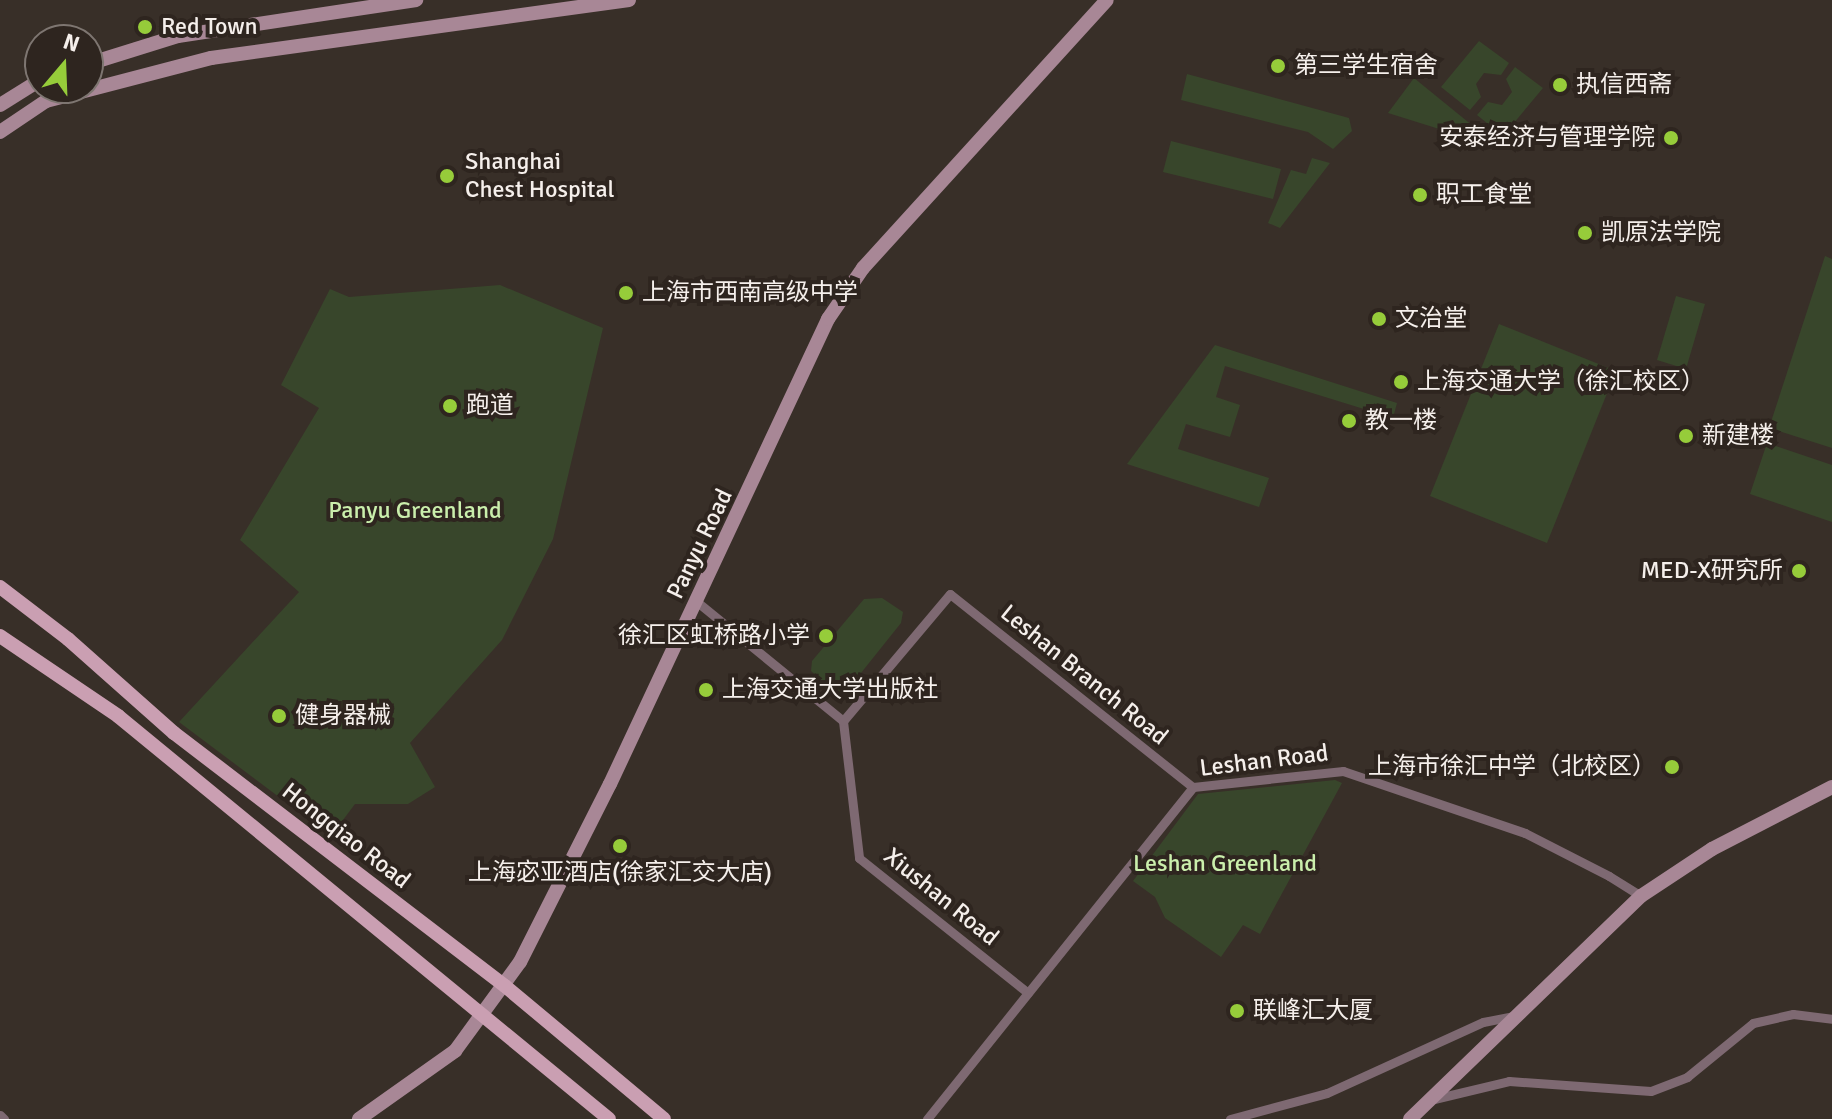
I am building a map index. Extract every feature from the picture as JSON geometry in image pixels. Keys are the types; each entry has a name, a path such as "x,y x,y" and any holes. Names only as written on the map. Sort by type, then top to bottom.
{"main road":[{"name":"Hongqiao Road","path":"0,587 68,639 174,733 505,986 664,1119"},
{"path":"0,636 118,716 482,1018 609,1119"}],"street":[{"path":"104,59 178,36 416,0"},
{"path":"0,132 46,101 211,58 545,6 629,0"},
{"name":"Panyu Road","path":"359,1119 455,1051 505,986 610,784 828,319 863,268 1107,0"},
{"path":"0,105 24,90"},
{"name":"Leshan Branch Road","path":"843,721 950,594 1193,787"},
{"path":"696,601 843,721"},
{"name":"Xiushan Road","path":"843,721 859,858 1028,993"},
{"name":"Leshan Road","path":"927,1119 1193,787 1343,771 1525,833 1641,896"},
{"path":"1410,1119 1641,896 1712,849 1832,787"},
{"path":"1430,1100 1509,1081 1651,1091 1687,1077 1761,1020 1793,1014 1832,1019"},
{"path":"1230,1119 1327,1093 1483,1022 1521,1015"}],"green space":[{"path":"1479,41 1509,63 1501,75 1484,73 1476,84 1481,97 1470,110 1441,87"},
{"path":"1515,67 1543,88 1503,136 1477,115 1488,102 1502,105 1512,92 1506,79"},
{"path":"1187,74 1349,118 1352,131 1333,149 1308,132 1181,100"},
{"path":"1414,78 1500,148 1388,113"},
{"path":"1171,141 1281,169 1273,199 1163,172"},
{"path":"1312,158 1330,163 1280,228 1268,223 1291,170 1306,174"},
{"path":"1825,256 1832,259 1832,448 1769,428"},
{"name":"Panyu Greenland","path":"500,285 603,328 553,539 502,640 410,743 435,787 408,804 355,804 331,836 179,722 299,592 240,540 319,408 281,385 330,289 349,297"},
{"path":"1676,296 1705,304 1686,369 1657,360"},
{"path":"1499,324 1616,371 1547,543 1430,496"},
{"path":"1215,345 1397,403 1393,418 1225,366 1216,397 1240,405 1230,437 1186,424 1178,449 1269,478 1259,507 1127,464"},
{"path":"1767,443 1832,465 1832,522 1750,494"},
{"path":"882,598 903,612 901,623 845,693 835,693 811,671 812,661 864,599"},
{"name":"Leshan Greenland","path":"1335,780 1342,783 1260,934 1243,925 1221,957 1165,918 1155,897 1133,881 1198,794"}],"place":[{"name":"Red Town","path":"145,27"},
{"name":"第三学生宿舍","path":"1278,66"},
{"name":"执信西斋","path":"1560,85"},
{"name":"安泰经济与管理学院","path":"1671,138"},
{"name":"Shanghai Chest Hospital","path":"447,176"},
{"name":"职工食堂","path":"1420,195"},
{"name":"凯原法学院","path":"1585,233"},
{"name":"上海市西南高级中学","path":"626,293"},
{"name":"文治堂","path":"1379,319"},
{"name":"上海交通大学（徐汇校区）","path":"1401,382"},
{"name":"跑道","path":"450,406"},
{"name":"教一楼","path":"1349,421"},
{"name":"新建楼","path":"1686,436"},
{"name":"MED-X研究所","path":"1799,571"},
{"name":"徐汇区虹桥路小学","path":"826,636"},
{"name":"上海交通大学出版社","path":"706,690"},
{"name":"健身器械","path":"279,716"},
{"name":"上海市徐汇中学（北校区）","path":"1672,767"},
{"name":"上海宓亚酒店(徐家汇交大店)","path":"620,846"},
{"name":"联峰汇大厦","path":"1237,1011"}]}
